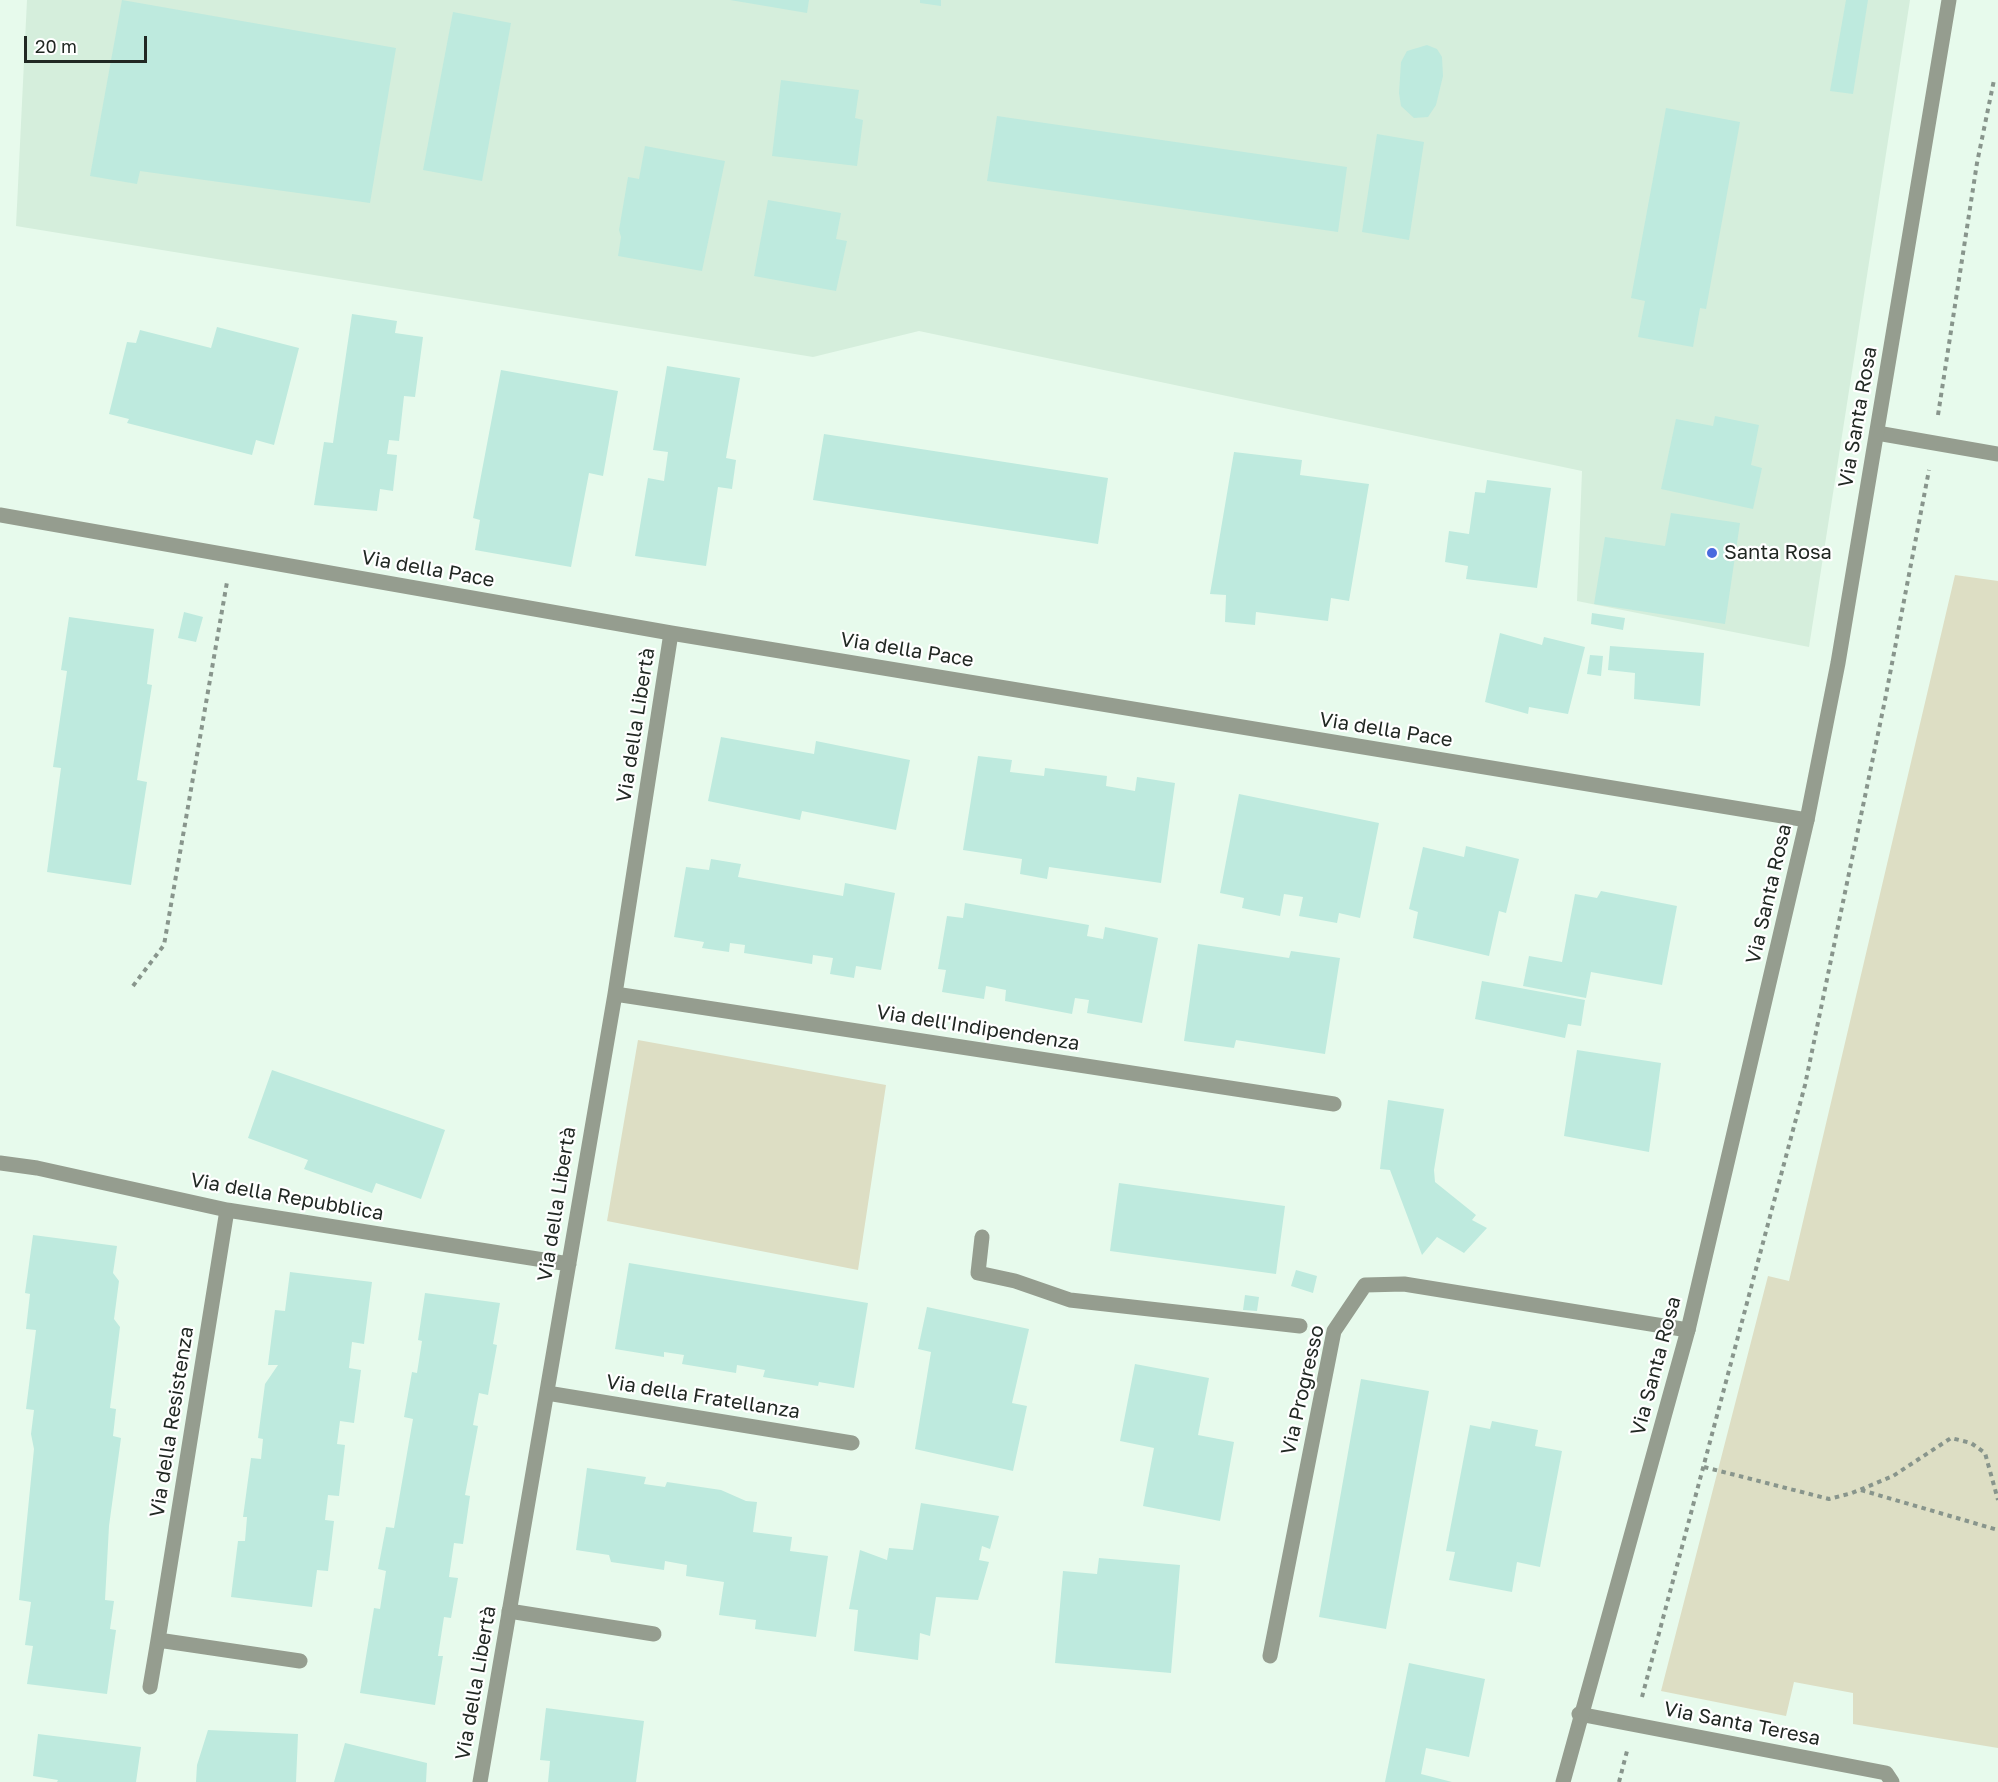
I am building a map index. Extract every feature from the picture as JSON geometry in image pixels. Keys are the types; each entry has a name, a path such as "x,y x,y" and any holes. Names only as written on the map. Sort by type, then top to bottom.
{"street":[{"name":"Via Santa Rosa","path":"1563,1782 1688,1330 1807,820 1838,663 1949,0"},
{"path":"1877,434 1998,454"},
{"name":"Via della Pace","path":"0,515 671,633 1807,820"},
{"name":"Via della Libertà","path":"480,1782 615,994 671,633"},
{"name":"Via dell'Indipendenza","path":"615,994 1334,1104"},
{"name":"Via della Repubblica","path":"0,1163 37,1168 227,1210 569,1264"},
{"name":"Via della Resistenza","path":"150,1687 227,1210"},
{"path":"982,1237 978,1273 1015,1281 1070,1300 1300,1326"},
{"name":"Via Progresso","path":"1270,1656 1334,1331 1365,1285 1404,1284 1688,1330"},
{"name":"Via della Fratellanza","path":"547,1393 852,1443"},
{"path":"509,1611 654,1634"},
{"path":"158,1640 300,1661"},
{"name":"Via Santa Teresa","path":"1580,1714 1886,1773 1892,1782"}],"path":[{"path":"1940,406 1977,163 1994,80"},
{"path":"1645,1685 1805,1085 1885,700 1929,469"},
{"path":"134,986 164,945 231,556"},
{"path":"1704,1467 1829,1499 1860,1490 1893,1476 1951,1438 1971,1443 1985,1453 1998,1500"},
{"path":"1860,1490 1998,1530"},
{"path":"1619,1782 1624,1763"}],"shaded area":[{"path":"27,0 1910,0 1809,647 1577,601 1582,471 919,331 813,357 16,226"},
{"path":"1955,575 1998,581 1998,1748 1853,1724 1853,1693 1794,1682 1786,1716 1661,1691 1768,1276 1789,1281"},
{"path":"638,1040 886,1085 858,1270 607,1221"}],"building":[{"path":"122,0 396,48 370,203 140,171 137,184 90,176"},
{"path":"730,0 809,0 807,13"},
{"path":"920,0 941,0 941,6 920,3"},
{"path":"1846,0 1868,0 1853,94 1830,91"},
{"path":"453,12 511,23 482,181 423,170"},
{"path":"1427,45 1437,49 1442,57 1443,76 1436,105 1428,117 1414,118 1401,106 1399,93 1401,62 1407,51"},
{"path":"781,80 859,90 855,118 863,120 857,166 772,156"},
{"path":"1666,108 1740,122 1706,309 1700,308 1693,347 1638,337 1645,301 1631,298"},
{"path":"997,116 1347,167 1338,232 987,181"},
{"path":"1377,134 1424,142 1409,240 1362,232"},
{"path":"645,146 725,161 702,271 618,256 621,237 619,230 628,177 639,179"},
{"path":"768,200 841,213 836,239 847,241 836,291 754,276"},
{"path":"352,314 397,321 395,333 423,337 415,397 404,396 399,441 389,440 387,454 397,455 393,491 380,489 377,511 314,505 324,442 333,443"},
{"path":"217,327 299,348 274,445 256,440 252,455 127,423 129,419 109,414 127,342 136,343 140,330 211,348"},
{"path":"667,366 740,378 726,458 736,460 732,489 718,487 706,566 635,556 648,478 664,481 668,452 653,450"},
{"path":"501,370 618,391 603,476 589,473 571,567 475,550 480,520 473,518"},
{"path":"1715,416 1759,425 1751,465 1762,468 1753,509 1661,489 1676,419 1713,426"},
{"path":"824,434 1108,478 1098,544 813,500"},
{"path":"1234,452 1302,460 1300,475 1369,484 1349,601 1331,598 1328,621 1256,612 1255,625 1225,622 1226,595 1210,594"},
{"path":"1487,480 1551,488 1537,588 1466,579 1468,566 1445,562 1449,531 1469,534 1475,492 1485,493"},
{"path":"1671,513 1740,523 1725,624 1594,604 1605,537 1665,546"},
{"path":"184,612 203,617 196,642 178,638"},
{"path":"1592,613 1625,618 1623,630 1591,624"},
{"path":"69,617 154,629 147,684 152,685 137,780 147,782 131,885 47,872 61,768 53,767 67,671 61,670"},
{"path":"1500,633 1542,645 1544,637 1585,647 1568,714 1529,707 1528,714 1485,702"},
{"path":"1610,646 1704,653 1700,706 1634,699 1635,673 1608,670"},
{"path":"1590,655 1603,656 1601,676 1587,674"},
{"path":"721,737 814,754 816,741 910,760 896,830 802,811 800,820 708,801"},
{"path":"978,756 1012,760 1010,772 1044,776 1045,768 1107,776 1106,786 1135,791 1137,777 1175,783 1161,883 1049,867 1047,879 1020,874 1022,859 963,850"},
{"path":"1239,794 1379,823 1360,918 1339,913 1337,923 1299,916 1303,897 1284,894 1280,916 1242,908 1244,898 1220,893"},
{"path":"1466,846 1519,859 1506,913 1499,911 1489,956 1413,938 1418,912 1409,909 1423,847 1464,857"},
{"path":"711,859 741,864 738,877 843,896 845,883 895,893 881,970 856,966 854,978 830,974 833,958 813,955 812,964 744,953 745,945 730,943 729,952 702,948 704,942 674,937 686,867 709,870"},
{"path":"1601,891 1677,906 1662,985 1591,972 1586,998 1523,986 1529,956 1562,962 1575,894 1597,898"},
{"path":"965,903 1089,925 1087,936 1103,939 1105,927 1158,938 1142,1023 1087,1013 1089,1000 1075,998 1072,1014 1005,1001 1006,990 986,986 984,999 942,992 946,970 938,969 947,916 963,918"},
{"path":"1198,944 1289,958 1291,951 1340,958 1325,1054 1236,1040 1234,1048 1184,1041"},
{"path":"1482,981 1585,1000 1581,1026 1568,1024 1565,1038 1475,1019"},
{"path":"1577,1050 1661,1063 1649,1152 1564,1136"},
{"path":"272,1070 445,1130 421,1199 376,1183 372,1193 304,1169 308,1160 248,1138"},
{"path":"1388,1100 1444,1109 1434,1170 1435,1182 1476,1215 1472,1220 1487,1228 1464,1253 1437,1237 1422,1255 1390,1170 1380,1169"},
{"path":"1119,1183 1285,1206 1276,1274 1110,1251"},
{"path":"33,1235 117,1246 113,1273 119,1281 114,1319 120,1327 110,1408 116,1409 113,1436 121,1438 109,1526 105,1600 114,1601 110,1629 116,1630 107,1694 27,1684 33,1646 25,1645 31,1602 19,1600 34,1449 31,1434 34,1410 26,1409 36,1330 26,1329 30,1294 25,1293"},
{"path":"629,1263 868,1303 854,1388 819,1382 818,1386 763,1377 765,1370 737,1365 736,1373 682,1364 684,1355 664,1352 664,1357 615,1349"},
{"path":"1296,1270 1317,1276 1313,1293 1291,1286"},
{"path":"290,1272 372,1282 364,1344 352,1342 349,1368 361,1370 354,1423 340,1421 337,1444 345,1445 339,1496 328,1495 325,1520 334,1521 328,1571 317,1570 312,1607 231,1597 238,1541 245,1541 247,1517 243,1517 251,1458 261,1459 263,1439 258,1438 265,1384 278,1365 268,1365 275,1310 285,1311"},
{"path":"425,1293 500,1303 493,1344 497,1345 488,1395 479,1393 473,1425 478,1426 465,1495 470,1496 463,1544 454,1543 449,1577 458,1578 451,1618 444,1617 438,1656 443,1656 435,1705 360,1693 374,1608 380,1609 386,1571 378,1569 386,1527 394,1528 413,1419 404,1417 412,1372 417,1373 422,1341 418,1340"},
{"path":"1245,1295 1259,1297 1257,1311 1243,1310"},
{"path":"927,1307 1029,1329 1012,1403 1027,1406 1013,1471 915,1449 931,1352 918,1349"},
{"path":"1135,1364 1209,1378 1198,1435 1234,1442 1220,1521 1143,1506 1154,1448 1120,1441"},
{"path":"1361,1379 1429,1391 1386,1629 1319,1617"},
{"path":"1492,1421 1538,1430 1535,1446 1562,1451 1540,1567 1517,1562 1512,1592 1449,1580 1455,1552 1446,1551 1470,1425 1490,1429"},
{"path":"587,1468 646,1477 644,1484 665,1487 667,1482 721,1490 746,1501 757,1502 753,1532 792,1537 790,1551 828,1556 816,1637 755,1629 756,1620 719,1615 724,1582 686,1576 687,1565 665,1561 664,1570 611,1562 609,1555 576,1550"},
{"path":"921,1503 999,1516 990,1549 982,1546 979,1560 989,1562 978,1600 936,1597 930,1636 920,1633 918,1660 854,1651 858,1610 849,1609 860,1550 887,1560 889,1548 913,1550"},
{"path":"1099,1558 1180,1565 1171,1673 1055,1663 1063,1571 1097,1574"},
{"path":"1409,1663 1485,1679 1469,1757 1426,1748 1421,1774 1452,1782 1385,1782"},
{"path":"546,1708 644,1721 636,1782 548,1782 550,1761 540,1760"},
{"path":"208,1730 298,1734 296,1782 196,1782 197,1765"},
{"path":"38,1734 141,1747 136,1782 57,1782 58,1780 33,1776"},
{"path":"345,1743 427,1763 426,1782 334,1782"}],"place":[{"name":"Santa Rosa","path":"1712,553"}]}
